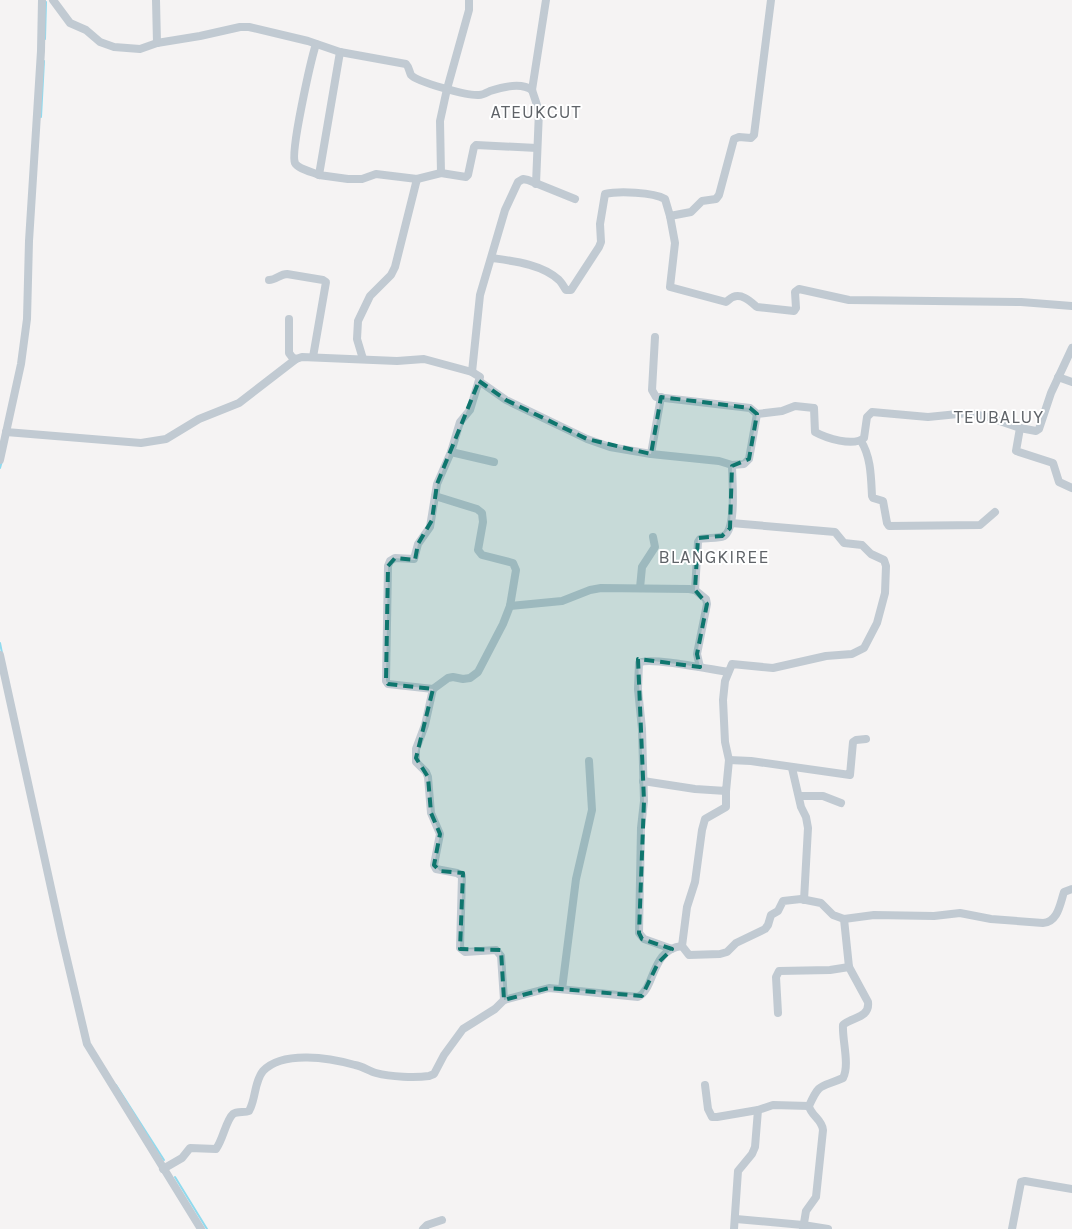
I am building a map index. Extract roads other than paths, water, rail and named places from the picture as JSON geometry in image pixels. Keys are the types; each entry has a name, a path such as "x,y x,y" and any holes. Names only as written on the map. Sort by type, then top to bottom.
{"street":[{"path":"0,460 4,434 19,371 26,319 41,50 42,0"},
{"path":"53,0 70,23 86,30 106,45 140,49 156,43 248,27 313,43 340,52 406,64 412,76 447,89 479,95 517,86 528,87 532,90"},
{"path":"156,0 156,43"},
{"path":"441,173 440,121 469,10 469,0"},
{"path":"536,184 539,111 532,90 546,0"},
{"path":"670,216 691,212 702,201 716,199 720,195 734,140 737,137 751,138 754,135 771,0"},
{"path":"313,43 294,161 298,166 319,175 348,179 376,174 417,179 441,173 466,176 468,175 476,145 537,148"},
{"path":"319,175 340,52"},
{"path":"363,360 357,338 358,321 370,296 391,275 395,267 417,179"},
{"path":"472,372 480,295 505,210 518,182 523,179 575,199"},
{"path":"492,258 532,266 561,281 566,290 571,290 599,248 601,242 600,224 605,194 623,193 659,196 665,199 675,243 670,287 726,302 735,296 750,300 757,307 794,311 796,308 795,292 799,289 849,300 1021,302 1072,306"},
{"path":"270,280 283,274 325,281 326,285 313,357"},
{"path":"289,319 289,353 296,360"},
{"path":"655,337 652,390 656,397 750,408 757,414 782,411 795,406 812,407 815,410 814,429 816,433 845,441 861,441 865,437 868,415 877,412 928,417 968,413 1035,431 1039,429 1050,393 1072,348"},
{"path":"4,434 141,443 166,439 198,419 239,403 302,357 397,361 424,359 472,372 480,377 479,382 470,410 460,422 451,452 437,484 430,527 418,544 414,559 395,558 390,561 387,576 386,682 388,684 433,689"},
{"path":"1058,377 1072,382"},
{"path":"479,382 506,400 587,439 610,447 651,454 719,461 732,466 744,464 749,459 757,414"},
{"path":"651,454 661,397"},
{"path":"1020,428 1016,451 1053,463 1059,482 1072,488"},
{"path":"861,441 869,463 872,496 883,501 889,526 980,525 995,512"},
{"path":"451,452 494,462"},
{"path":"695,590 698,542 700,539 725,535 730,528 733,514 732,466"},
{"path":"435,496 477,509 482,513 483,522 478,550 482,555 513,563 516,570 510,606 503,624 475,676 464,679 448,678 433,689 425,725 416,749 416,762 426,772 428,777 431,813 440,834 434,865 436,869 457,873 462,876 460,948 465,952 496,950 499,952 501,956 504,1000"},
{"path":"731,523 834,532 844,543 862,545 871,554 884,560 886,566 885,593 877,623 864,648 852,654 826,656 773,668 732,664 728,672 723,700 725,742 729,760 726,807 705,819 702,830 695,882 687,907 682,946 689,955 727,952 736,943 765,929 772,915 778,911 783,901 804,900 822,903 833,914 844,919 884,914 918,916 960,913 1049,923 1055,918 1064,892 1072,889"},
{"path":"640,588 642,567 655,547 653,537"},
{"path":"510,606 562,601 590,590 602,588 695,590 706,599 707,604 697,654 700,667"},
{"path":"0,654 87,1044 201,1229"},
{"path":"672,949 644,939 639,932 641,828 644,801 642,729 638,689 639,663 645,660 728,672"},
{"path":"729,760 751,761 850,775 853,742 866,739"},
{"path":"562,989 576,879 592,810 589,761"},
{"path":"792,768 808,828 804,900"},
{"path":"643,781 695,789 726,791"},
{"path":"799,796 823,796 841,803"},
{"path":"803,1227 806,1211 816,1197 823,1130 822,1123 810,1111 809,1106 819,1088 828,1082 843,1078 846,1063 843,1024 865,1013 869,1008 868,1002 849,967 844,919"},
{"path":"164,1168 182,1158 190,1148 216,1148 232,1116 236,1113 249,1111 262,1074 278,1061 293,1058 328,1060 357,1065 373,1073 430,1076 434,1074 444,1055 463,1029 495,1009 504,1000 540,990 562,989 638,997 645,992 658,963 672,949 682,946"},
{"path":"778,1013 776,977 779,971 830,970 849,967"},
{"path":"705,1085 708,1109 712,1117 758,1110 773,1105 809,1106"},
{"path":"734,1229 738,1171 752,1154 755,1147 758,1110"},
{"path":"1012,1229 1021,1182 1025,1181 1072,1189"},
{"path":"736,1219 828,1229"},
{"path":"423,1229 427,1225 442,1220"}],"waterway":[{"path":"45,39 46,2"},
{"path":"41,117 44,61"},
{"path":"0,468 2,461"},
{"path":"0,643 2,653"},
{"path":"116,1085 164,1160"},
{"path":"175,1177 207,1229"}],"district":[{"name":"ATEUKCUT","path":"536,112"},
{"name":"TEUBALUY","path":"999,417"},
{"name":"BLANGKIREE","path":"714,557"}]}
